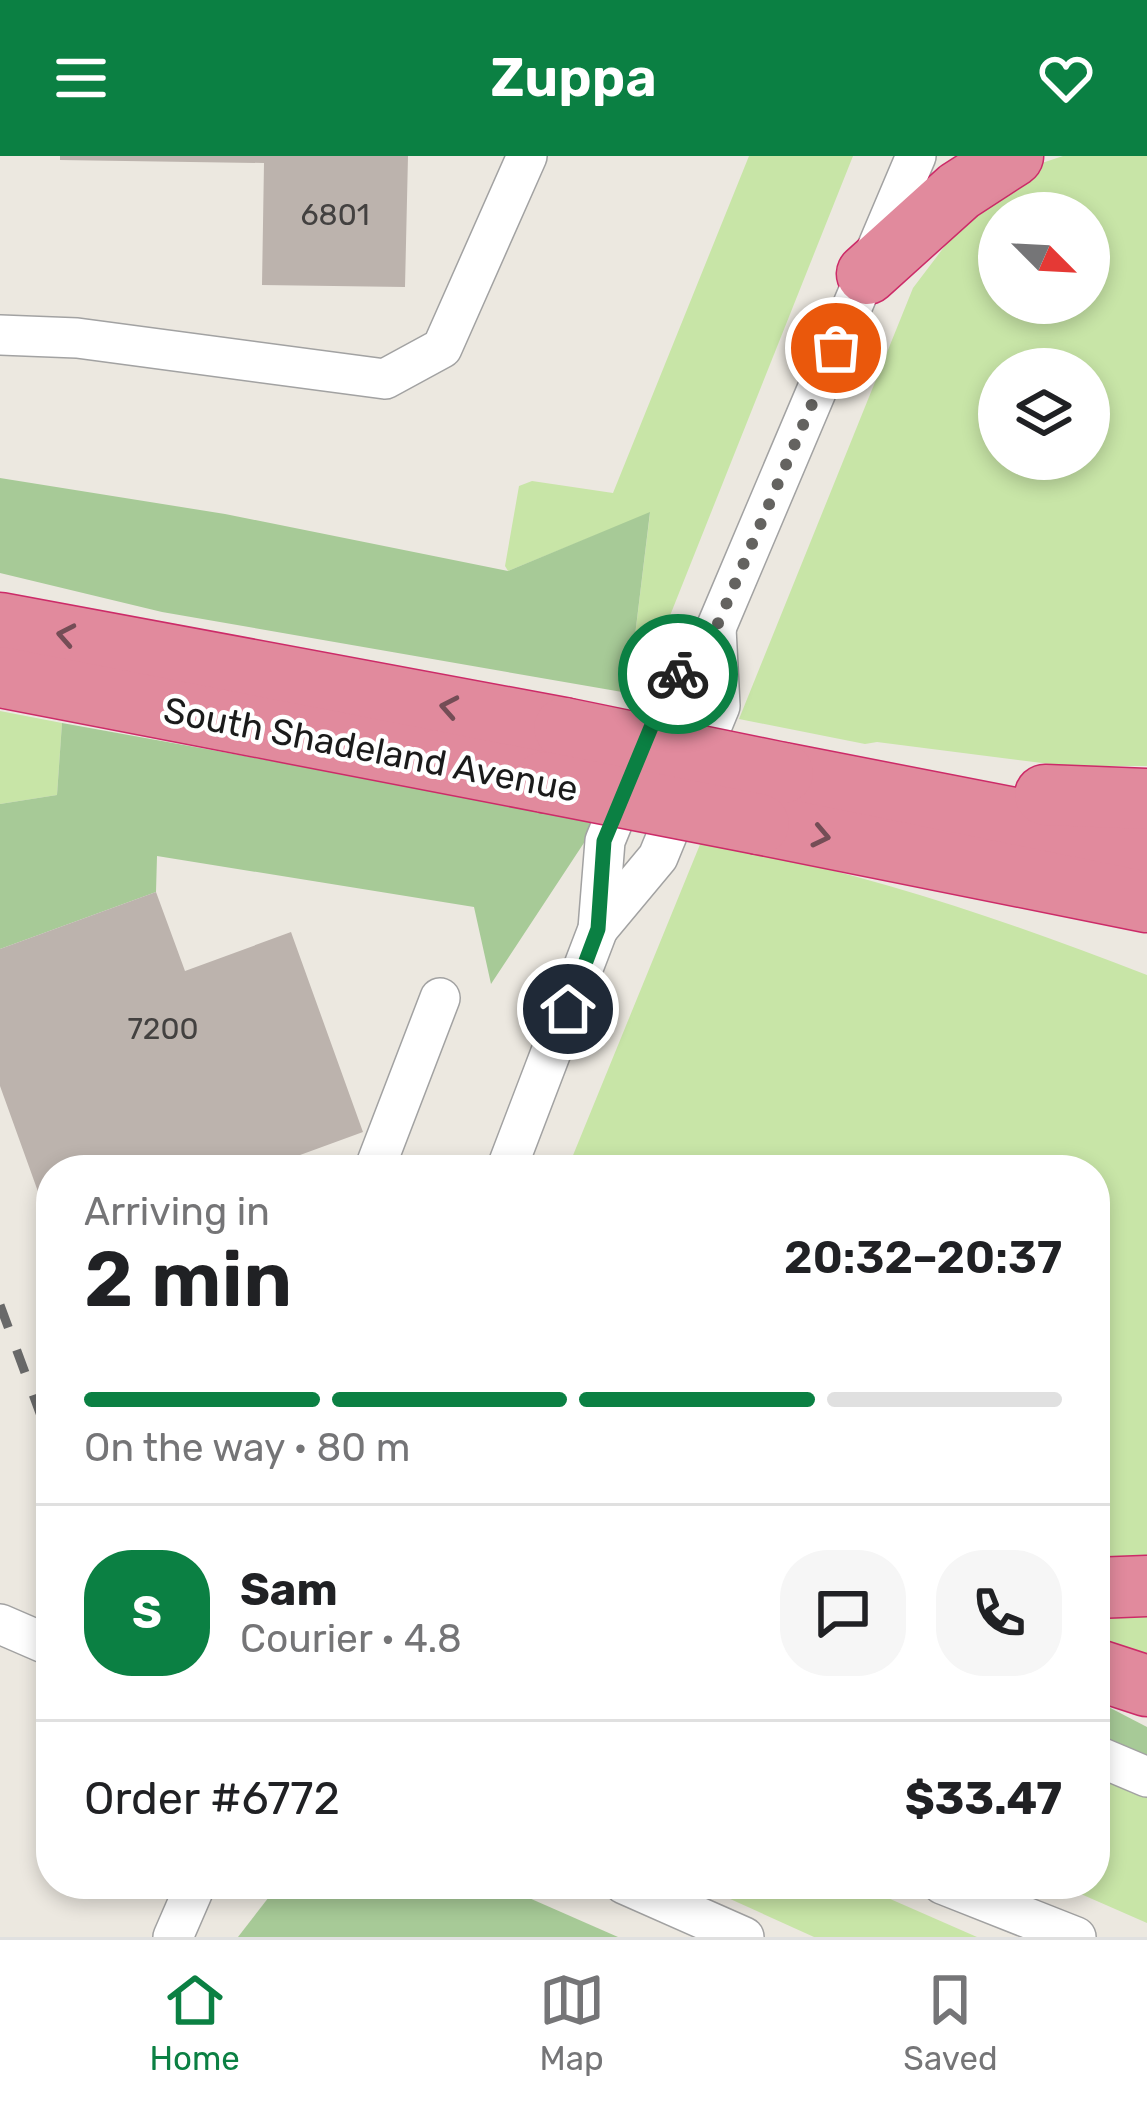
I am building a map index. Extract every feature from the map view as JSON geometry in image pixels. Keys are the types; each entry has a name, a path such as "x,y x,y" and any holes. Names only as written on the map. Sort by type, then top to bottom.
{"highway":[{"path":"867,274 959,191 1013,156"},
{"name":"South Shadeland Avenue","path":"0,623 554,755 771,798 883,849"},
{"name":"South Shadeland Avenue","path":"0,677 554,755"},
{"path":"854,789 1147,799"},
{"path":"854,789 1147,844"},
{"name":"South Shadeland Avenue","path":"771,798 854,789"},
{"path":"883,849 1147,902"},
{"path":"883,849 1147,946"},
{"path":"1110,1587 1147,1586"},
{"path":"1110,1674 1147,1686"}],"street":[{"path":"0,335 77,338 385,379 442,348 527,156"},
{"path":"512,1155 598,929 604,841 669,684 716,628 916,156"},
{"path":"598,929 658,857 720,706 716,628"},
{"path":"380,1155 440,998"},
{"path":"0,1624 36,1640"},
{"path":"1110,1761 1147,1777"},
{"path":"173,1937 189,1899"},
{"path":"663,1899 744,1937"},
{"path":"980,1899 1076,1937"}],"green space":[{"path":"749,156 853,156 638,696 628,693 650,513 508,571 505,566 519,486 532,481 613,493"},
{"path":"1063,156 1147,156 1147,766 1066,766 865,744 739,719 913,288 978,202 978,324 1110,324 1110,192 991,192 1018,171"},
{"path":"0,478 225,514 508,571 650,512 628,693 162,612 0,573"},
{"path":"0,711 62,723 57,795 0,804"},
{"path":"62,723 599,820 491,984 474,907 157,856 156,892 0,949 0,804 57,795"},
{"path":"701,842 815,866 927,897 1147,975 1147,1569 1110,1571 1110,1155 573,1155"},
{"path":"1110,1604 1147,1604 1147,1666 1110,1652"},
{"path":"1110,1708 1147,1727 1147,1762 1110,1746"},
{"path":"1110,1771 1147,1787 1147,1923 1092,1899 1110,1899"},
{"path":"267,1899 531,1899 618,1937 238,1937"},
{"path":"730,1899 890,1899 977,1937 814,1937"}],"building":[{"path":"60,156 408,156 405,287 262,285 264,163 60,160"},
{"path":"156,892 185,971 291,932 363,1132 300,1155 36,1155 36,1186 0,1086 0,949"}],"railway":[{"path":"0,1305 36,1402"}],"way so far":[{"path":"678,674 716,628 836,348"}],"route":[{"path":"568,1009 598,929 604,841 669,684 678,674"}]}
